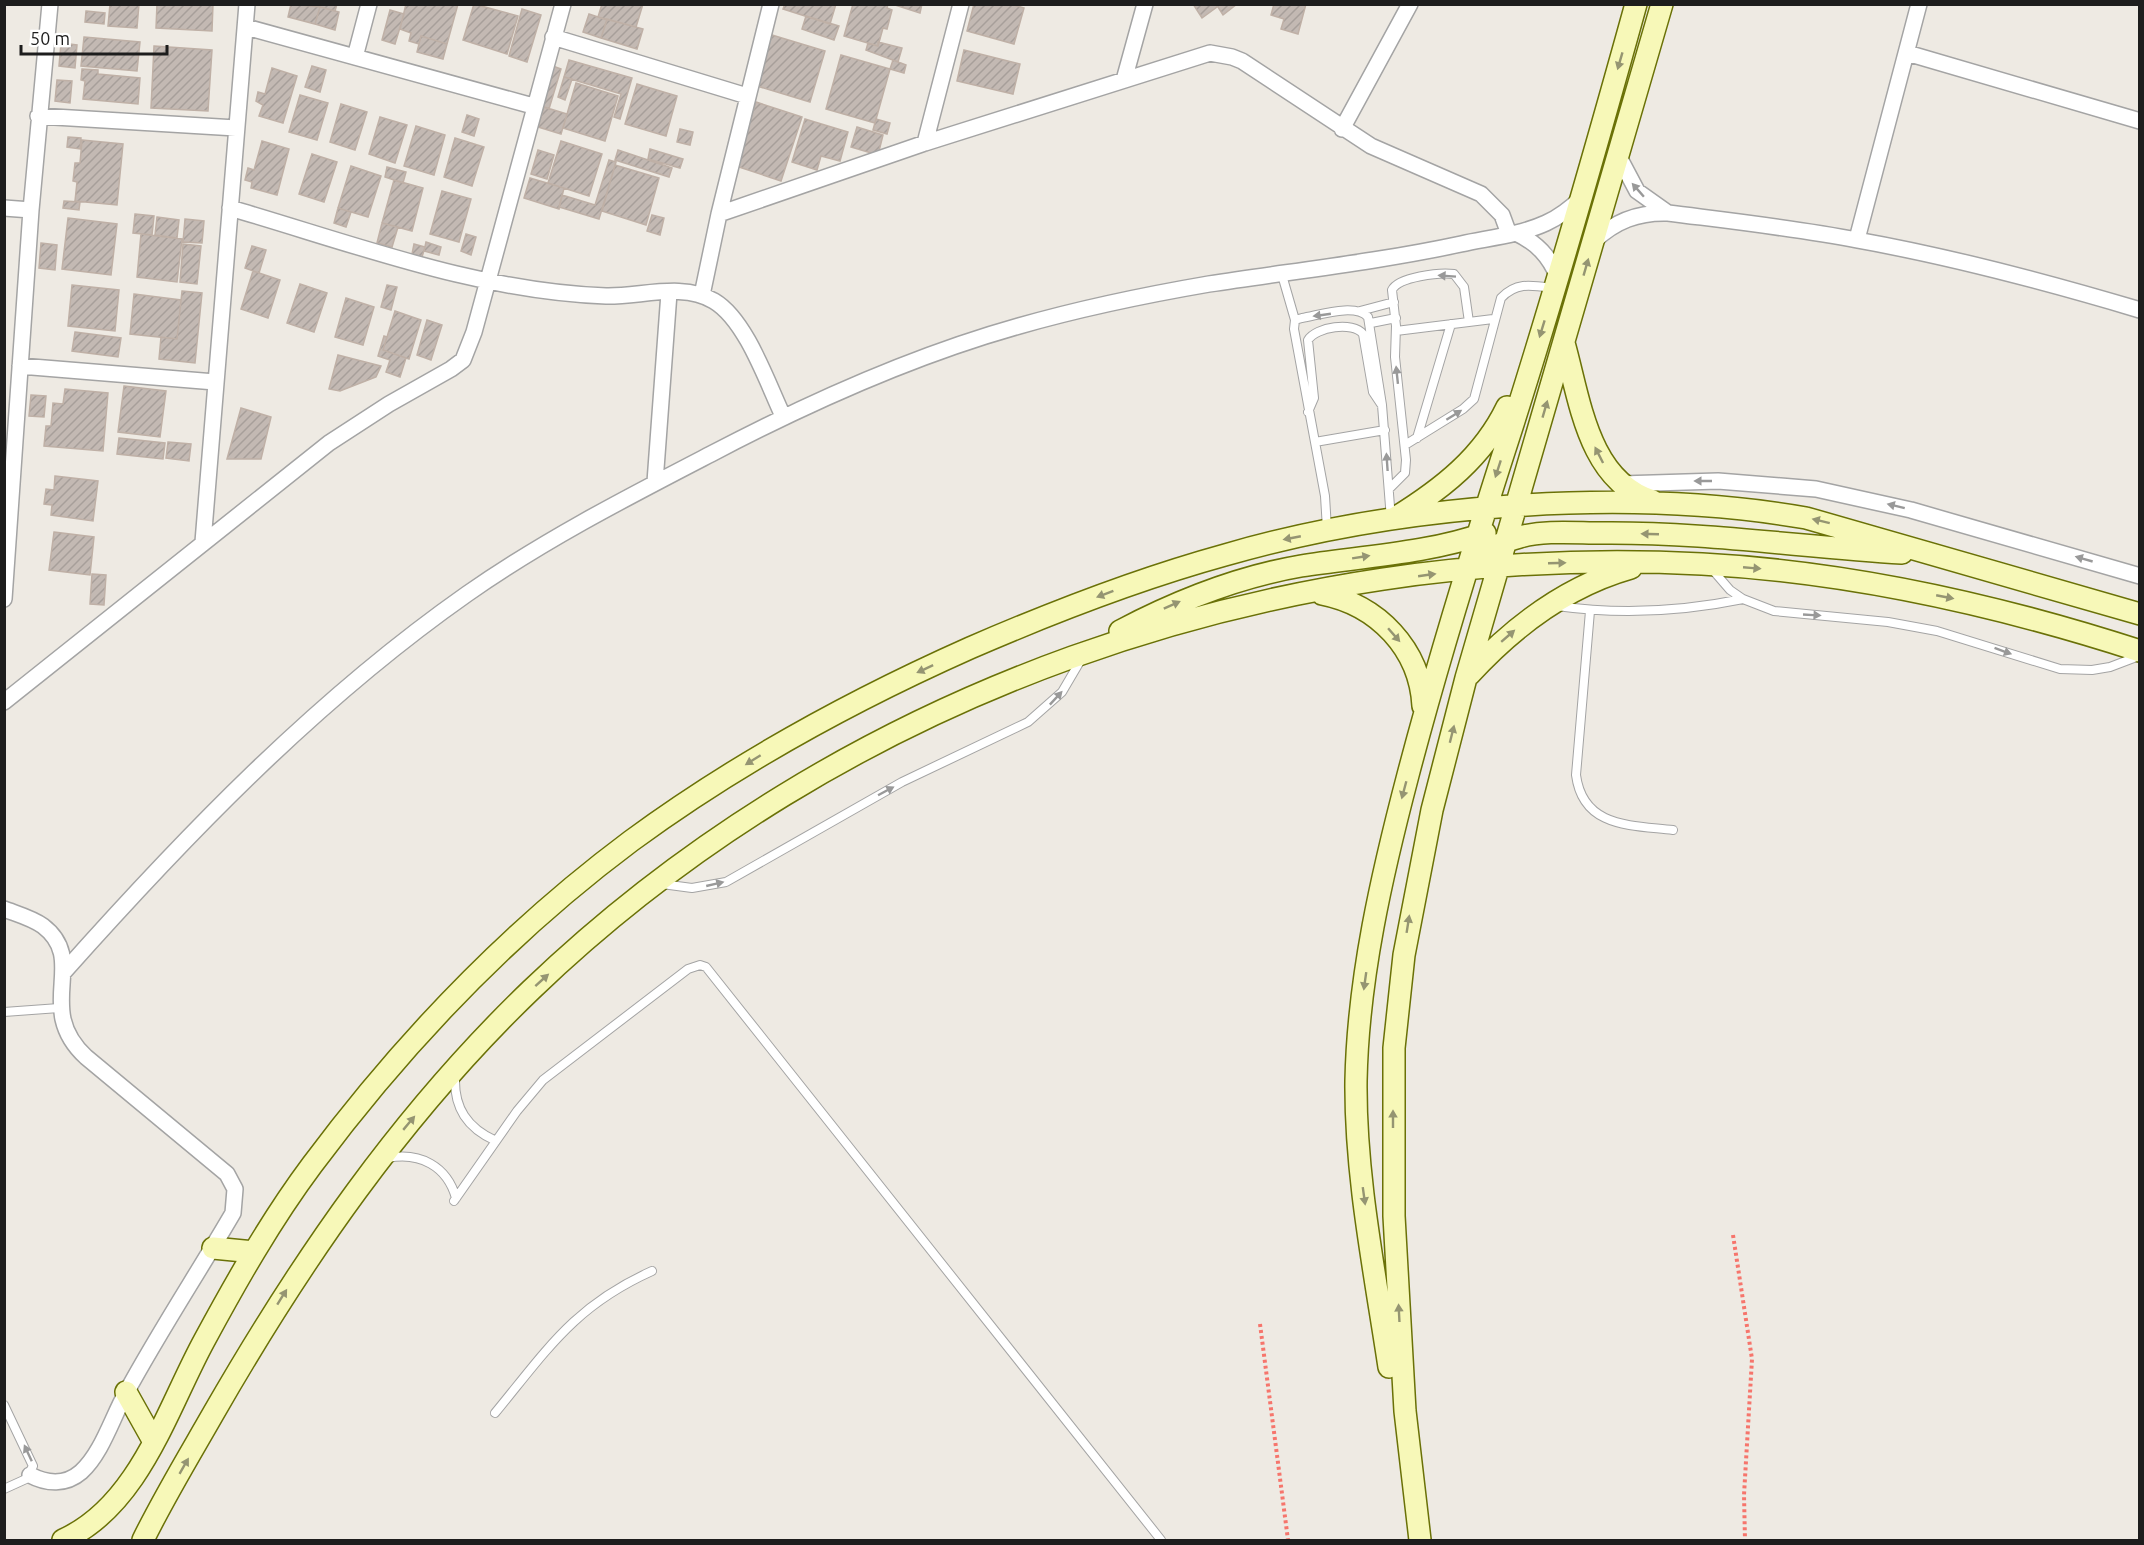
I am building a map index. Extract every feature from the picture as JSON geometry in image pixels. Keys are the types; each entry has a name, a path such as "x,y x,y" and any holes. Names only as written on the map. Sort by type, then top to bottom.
{"street":[{"path":"4,598 38,116 50,4"},
{"path":"203,542 248,4"},
{"path":"355,57 369,4"},
{"path":"4,702 338,436 463,360 470,347 533,106 563,4"},
{"path":"702,295 719,214 771,4"},
{"path":"925,143 961,4"},
{"path":"1124,80 1145,4"},
{"path":"1342,129 1410,4"},
{"path":"1411,1476 1395,1401 1359,1160 1356,1082 1362,1003 1391,838 1424,713 1465,569 1582,198 1636,4"},
{"path":"1420,1540 1411,1476 1400,1346 1394,1216 1394,1048 1411,909 1466,678 1662,4"},
{"path":"1857,240 1919,4"},
{"path":"246,27 533,106"},
{"path":"553,37 747,96"},
{"path":"1906,53 2139,121"},
{"path":"719,214 925,143 1198,55 1221,54 1242,61 1342,129 1401,161 1481,194 1502,215 1512,233 1537,246 1546,255 1556,283"},
{"path":"38,116 236,128"},
{"path":"1618,157 1637,191 1668,213"},
{"path":"63,973 171,855 228,798 385,656 510,565 656,482 783,416 886,372 1015,327 1148,295 1364,264 1512,233 1545,224 1582,198"},
{"path":"4,208 31,210"},
{"path":"230,208 486,282 578,294 639,295 669,292 702,295 721,306 736,322 783,416"},
{"path":"1594,241 1627,218 1654,212 1668,213 1857,240 2006,272 2139,310"},
{"path":"656,482 669,292"},
{"path":"1564,344 1596,451 1621,484 1660,503"},
{"path":"20,366 215,382"},
{"path":"1391,521 1451,479 1473,459 1492,436 1528,374"},
{"path":"1621,484 1719,481 1816,489 1911,510 2139,576"},
{"path":"68,1539 101,1516 154,1442 203,1342 254,1252 308,1170 348,1118 427,1026 506,946 630,842 673,812 807,729 897,682 990,640 1132,584 1238,551 1327,531 1517,506 1660,503 1758,509 1806,518 1939,554 2139,614"},
{"path":"1084,653 1151,615 1232,583 1298,567 1476,537 1494,528 1517,506"},
{"path":"1465,569 1478,557 1506,541 1536,534 1629,533 1708,536 1939,554"},
{"path":"1466,678 1508,636 1550,605 1599,580 1651,562"},
{"path":"143,1540 284,1293 378,1160 456,1067 543,979 658,883 746,820 844,760 963,701 1084,653 1208,615 1306,593 1465,569 1499,567 1651,562 1708,564 1840,578 1963,600 2065,627 2139,653"},
{"path":"1306,593 1340,598 1355,604 1392,631 1413,664 1423,696 1424,713"},
{"path":"4,909 41,925 55,938 62,954 63,973 59,1008 66,1030 78,1049 231,1181 235,1189 236,1205 213,1248 126,1392 95,1453 83,1470 75,1476 57,1482 39,1480 30,1475"},
{"path":"213,1248 254,1252"},
{"path":"126,1392 154,1442"},
{"path":"129,1540 155,1516"},
{"path":"152,1540 155,1516"}],"lane":[{"path":"1389,489 1405,473 1405,445 1395,357 1396,318 1392,290 1399,281 1454,274 1464,287 1469,322"},
{"path":"1282,275 1295,320 1294,329 1308,412 1325,496 1327,531"},
{"path":"1405,445 1463,409 1474,399 1500,298 1515,286 1556,283"},
{"path":"1295,320 1359,311 1394,302"},
{"path":"1359,311 1371,323 1385,430 1391,521"},
{"path":"1371,323 1396,318"},
{"path":"1396,331 1493,319"},
{"path":"1417,438 1451,324"},
{"path":"1308,412 1314,398 1308,340 1317,331 1350,326 1363,334 1373,392 1382,405"},
{"path":"1315,442 1385,430"},
{"path":"1708,564 1718,578 1743,599 1774,611 1878,621 1937,631 2060,669 2092,670 2110,667 2139,653"},
{"path":"1550,605 1590,611 1667,612 1743,599"},
{"path":"1590,611 1576,776 1581,795 1593,811 1611,821 1673,830"},
{"path":"658,883 692,888 726,882 884,792 1028,722 1062,692 1084,653"},
{"path":"378,1160 412,1156 433,1164 448,1179 455,1199 532,1091 554,1070 688,969 700,965 706,967 1161,1540"},
{"path":"4,1012 59,1008"},
{"path":"456,1067 456,1093 461,1111 475,1130 496,1141"},
{"path":"495,1413 548,1346 578,1316 614,1289 652,1271"},
{"path":"4,1405 32,1461 30,1475 4,1489"}],"path":[{"path":"1733,1235 1752,1359 1744,1495 1745,1540"},
{"path":"1260,1324 1288,1540"}],"building":[{"path":"110,4 139,4 137,28 108,26"},
{"path":"157,4 213,4 212,31 156,28"},
{"path":"291,4 320,7 315,24 288,17"},
{"path":"310,4 337,4 335,11"},
{"path":"406,4 458,4 447,44 421,36 419,44 409,41 411,33 400,29"},
{"path":"474,4 518,16 507,54 463,40"},
{"path":"602,4 643,4 636,27 598,17"},
{"path":"785,4 836,4 830,24 783,9"},
{"path":"853,4 888,4 887,8 892,10 887,29 883,28 878,46 844,36"},
{"path":"892,4 922,4 920,13"},
{"path":"974,4 1011,4 1024,8 1014,44 967,31"},
{"path":"1193,4 1216,4 1217,7 1202,18"},
{"path":"1216,4 1237,4 1223,15"},
{"path":"1274,4 1306,4 1298,34 1281,29 1284,19 1271,15"},
{"path":"320,7 339,12 335,30 315,24"},
{"path":"522,9 541,15 527,62 509,56"},
{"path":"390,10 404,14 395,44 382,40"},
{"path":"86,11 105,13 104,24 85,22"},
{"path":"589,14 607,20 601,38 583,32"},
{"path":"806,16 839,26 834,40 802,29"},
{"path":"607,19 643,29 637,49 601,38"},
{"path":"772,35 825,51 810,102 757,86"},
{"path":"421,36 447,44 443,59 417,52"},
{"path":"84,37 140,42 137,71 81,66"},
{"path":"878,42 902,48 898,62 866,50 868,43 878,46"},
{"path":"61,43 77,45 75,68 59,66"},
{"path":"154,46 212,50 208,111 151,108"},
{"path":"964,50 1020,64 1013,94 957,81"},
{"path":"841,55 890,69 875,123 826,109"},
{"path":"569,60 632,78 620,119 614,117 621,94 564,77"},
{"path":"893,60 906,65 904,73 890,69"},
{"path":"550,65 561,69 549,109 544,107 538,127 532,125"},
{"path":"312,66 326,70 320,92 305,87"},
{"path":"272,68 297,76 283,123 259,116 263,105 256,101 258,92 265,94"},
{"path":"82,69 98,70 98,74 140,78 138,104 83,99 85,81 81,80"},
{"path":"564,77 572,79 565,100 558,97"},
{"path":"57,80 72,81 70,103 55,101"},
{"path":"576,83 618,96 605,141 563,128"},
{"path":"637,84 677,96 666,136 625,124"},
{"path":"300,95 328,103 317,140 289,132"},
{"path":"756,102 802,117 781,181 736,166"},
{"path":"341,104 367,112 355,150 330,142"},
{"path":"544,107 567,114 561,134 538,127"},
{"path":"467,115 479,119 474,136 462,132"},
{"path":"380,117 407,125 395,163 369,154"},
{"path":"805,119 848,132 840,161 821,156 817,170 792,162"},
{"path":"876,119 890,123 887,134 873,130"},
{"path":"416,126 445,135 434,175 404,166"},
{"path":"857,127 883,135 878,155 851,147"},
{"path":"680,129 693,132 690,145 677,142"},
{"path":"68,137 81,138 80,149 67,147"},
{"path":"455,138 484,147 472,186 444,177"},
{"path":"82,140 123,144 117,205 75,201 77,182 73,181 75,163 80,163"},
{"path":"262,141 289,149 277,195 251,188 252,182 245,180 248,168 254,170"},
{"path":"561,141 602,154 589,196 548,183"},
{"path":"650,149 683,159 680,168 648,159"},
{"path":"538,150 554,155 547,179 531,174"},
{"path":"618,150 672,168 669,177 615,160"},
{"path":"312,154 337,162 324,202 299,194"},
{"path":"609,160 616,162 599,219 559,207 562,195 595,205"},
{"path":"615,165 659,178 646,225 602,211"},
{"path":"351,166 381,176 368,217 338,208"},
{"path":"387,167 406,172 403,183 385,177"},
{"path":"530,178 564,188 559,209 524,198"},
{"path":"394,180 423,188 412,231 382,223"},
{"path":"442,191 471,199 459,242 430,234"},
{"path":"64,201 80,202 79,210 63,208"},
{"path":"338,208 351,212 346,227 334,223"},
{"path":"135,214 154,216 152,235 133,233"},
{"path":"652,215 664,218 660,235 647,231"},
{"path":"157,217 179,220 177,238 155,235"},
{"path":"68,218 117,224 111,275 62,269"},
{"path":"185,219 204,221 202,243 183,242"},
{"path":"382,223 398,227 392,247 377,243"},
{"path":"141,234 182,239 177,282 137,277"},
{"path":"466,234 476,237 471,255 461,251"},
{"path":"426,242 441,247 439,255 424,251"},
{"path":"41,243 57,245 55,270 39,268"},
{"path":"183,244 201,246 197,284 180,282"},
{"path":"414,244 425,247 422,257 412,254"},
{"path":"252,246 266,250 259,273 245,268"},
{"path":"253,271 280,280 268,318 241,309"},
{"path":"300,284 327,293 314,332 287,323"},
{"path":"72,285 119,290 115,331 68,326"},
{"path":"387,285 397,287 391,310 381,307"},
{"path":"182,291 202,293 195,363 159,359 161,337 177,339"},
{"path":"134,294 181,300 177,339 130,334"},
{"path":"346,298 374,307 363,345 335,337"},
{"path":"395,311 421,320 409,359 383,350"},
{"path":"427,320 442,325 431,360 417,355"},
{"path":"75,332 121,338 118,357 72,351"},
{"path":"384,336 387,337 383,350 406,358 400,377 386,372 390,360 378,356"},
{"path":"338,355 381,366 376,377 340,391 329,389"},
{"path":"124,386 166,391 160,437 118,432"},
{"path":"65,389 108,393 103,451 44,446 46,426 51,426 53,403 63,404"},
{"path":"31,395 46,396 44,417 29,416"},
{"path":"241,408 271,417 261,459 227,459"},
{"path":"119,438 165,443 163,459 117,454"},
{"path":"168,442 191,444 189,461 166,458"},
{"path":"55,476 98,481 93,521 51,515 52,505 44,504 46,489 54,490"},
{"path":"54,532 94,537 90,575 49,570"},
{"path":"92,574 106,575 104,605 90,604"}]}
